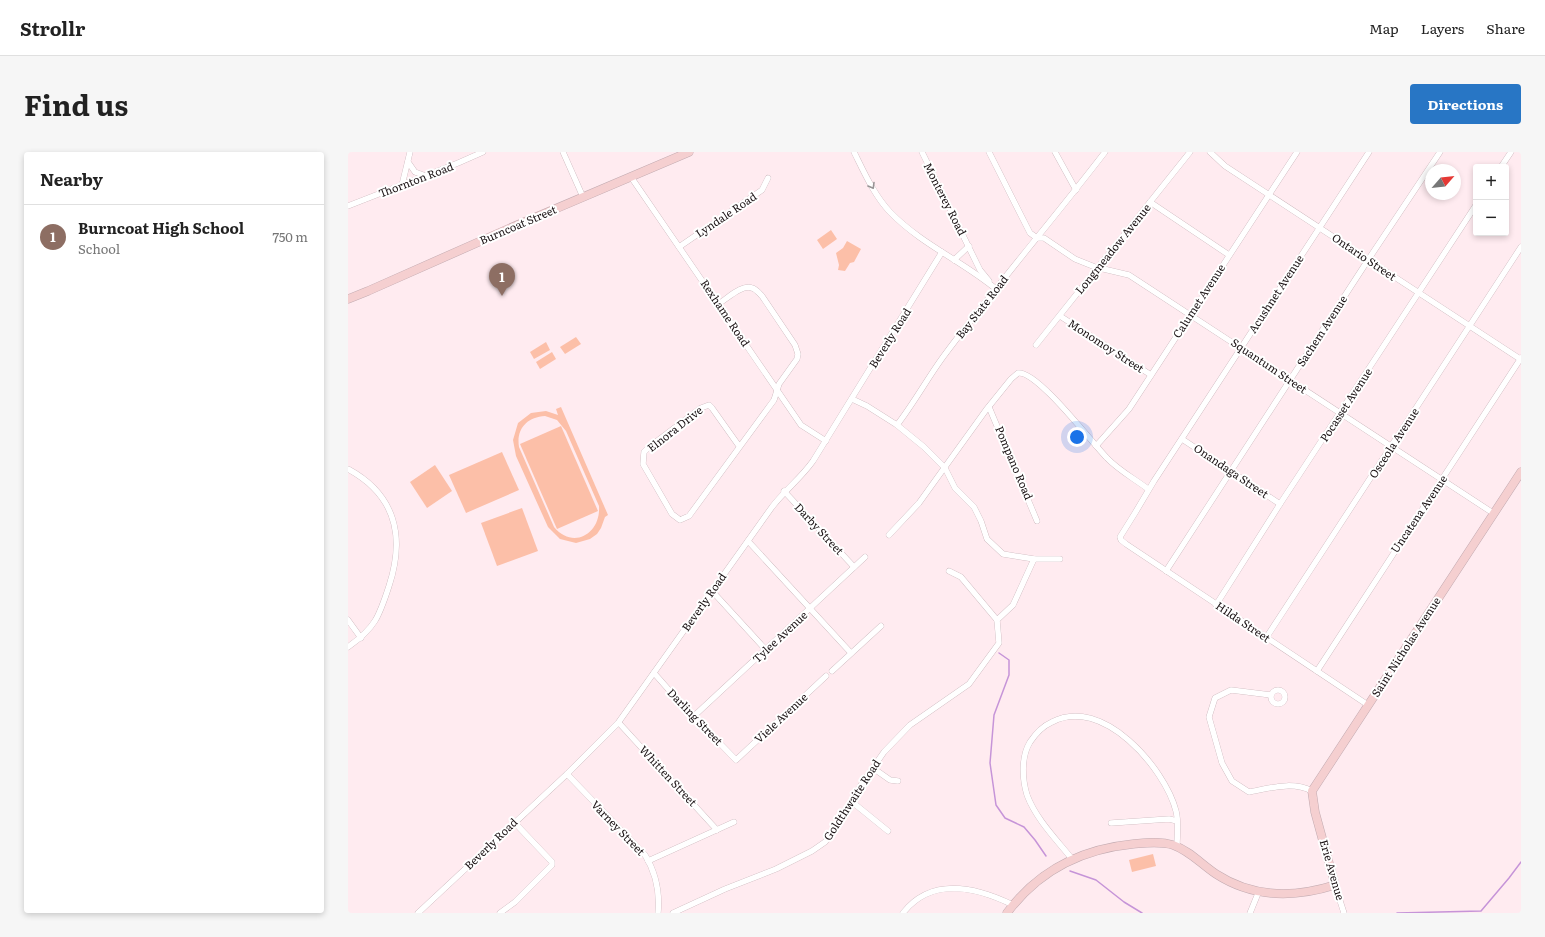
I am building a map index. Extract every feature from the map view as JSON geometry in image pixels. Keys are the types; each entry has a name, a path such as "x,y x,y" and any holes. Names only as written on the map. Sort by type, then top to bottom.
{"street":[{"path":"402,185 410,152"},
{"name":"Thornton Road","path":"348,206 483,152"},
{"path":"563,152 583,197"},
{"name":"Burncoat Street","path":"348,299 368,292 689,152"},
{"path":"854,152 871,186 890,212 918,238 983,278 996,289"},
{"name":"Monterey Road","path":"922,152 980,270 996,289"},
{"path":"989,152 1030,233 1037,238"},
{"path":"1055,152 1076,190"},
{"name":"Bay State Road","path":"898,425 915,402 943,357 1105,152"},
{"name":"Longmeadow Avenue","path":"1036,345 1190,152"},
{"name":"Ontario Street","path":"1210,152 1225,166 1320,227 1418,293 1521,358"},
{"name":"Calumet Avenue","path":"1096,446 1124,415 1151,376 1297,152"},
{"name":"Acushnet Avenue","path":"1120,537 1135,514 1148,489 1368,152"},
{"name":"Sachem Avenue","path":"1166,571 1440,152"},
{"path":"1503,164 1511,152"},
{"path":"408,162 415,172 426,176"},
{"name":"Rexhame Road","path":"631,177 801,426 826,441"},
{"name":"Lyndale Road","path":"679,247 762,190 768,178"},
{"path":"1150,202 1229,255"},
{"name":"Pocasset Avenue","path":"1216,605 1280,504 1473,210"},
{"name":"Squantum Street","path":"1037,238 1044,238 1075,260 1129,275 1493,513"},
{"name":"Monterey Road","path":"954,260 969,246"},
{"name":"Osceola Avenue","path":"1266,638 1521,247"},
{"name":"Beverly Road","path":"418,913 567,774 619,723 784,491 805,472 826,441 942,252"},
{"name":"Elnora Drive","path":"718,304 742,289 752,288 762,296 791,339 797,349 797,359 779,384 774,400 693,511 684,518 680,520 672,514 643,464 644,452 648,448 698,410 709,405 739,446"},
{"name":"Monomoy Street","path":"1060,316 1151,376"},
{"name":"Uncatena Avenue","path":"1317,670 1521,358"},
{"path":"889,535 919,503 989,406 1012,377 1022,372 1027,374 1048,392 1112,463 1148,489"},
{"path":"852,399 867,406 898,425 945,468 955,488 974,507 981,521 987,540 1003,554 1034,559 1060,559"},
{"name":"Pompano Road","path":"989,406 1037,521"},
{"name":"Onandaga Street","path":"1182,438 1280,504"},
{"path":"348,469 370,485 381,498 393,519 397,542 395,568 378,616 371,628 348,648"},
{"name":"Saint Nicholas Avenue","path":"1312,791 1521,472"},
{"name":"Darby Street","path":"784,491 854,567"},
{"name":"Hilda Street","path":"1120,537 1126,544 1216,605 1317,670 1368,705"},
{"path":"748,541 851,653"},
{"name":"Tylee Avenue","path":"694,716 865,557"},
{"path":"949,571 961,577 997,620 1013,605 1034,559"},
{"path":"712,591 766,650"},
{"path":"348,620 361,638"},
{"name":"Goldthwaite Road","path":"673,913 732,886 776,869 825,842 834,831 884,752 910,725 969,684 998,642 997,620"},
{"path":"832,671 881,626"},
{"name":"Darling Street","path":"654,673 736,760"},
{"name":"Viele Avenue","path":"736,760 826,676"},
{"path":"1271,695 1231,690 1215,698 1209,717 1222,763 1232,781 1249,792 1292,785 1304,787 1312,791"},
{"path":"1072,859 1034,810 1027,793 1024,763 1027,748 1037,733 1056,719 1073,716 1092,719 1110,727 1126,738 1148,760 1164,782 1173,801 1177,820 1178,847"},
{"name":"Whitten Street","path":"619,723 717,830"},
{"path":"873,768 890,780 898,781"},
{"name":"Varney Street","path":"567,774 648,860 656,877 658,886 658,913"},
{"name":"Erie Avenue","path":"1312,791 1313,803 1344,913"},
{"path":"851,802 888,831"},
{"path":"1111,824 1169,819 1177,820"},
{"path":"500,913 508,908 552,865 552,862 514,822"},
{"path":"648,860 734,822"},
{"path":"1007,913 1039,878 1057,867 1072,859 1095,851 1121,845 1159,843 1178,847 1196,857 1210,870 1225,879 1238,885 1259,891 1276,894 1295,894 1314,891 1336,884"},
{"path":"903,913 919,898 932,891 945,888 967,889 986,894 1013,905"},
{"path":"1250,913 1259,891"}],"shaded area":[{"path":"831,230 837,239 823,249 817,240"},
{"path":"847,241 861,249 854,262 850,263 845,271 838,270 839,265 836,253 843,248"},
{"path":"576,337 581,344 565,354 560,347"},
{"path":"546,342 550,350 534,359 530,352"},
{"path":"552,352 556,359 540,369 536,362"},
{"path":"561,407 608,515 605,517 597,534 590,539 576,543 560,539 548,527 516,456 513,440 518,423 531,413 546,411 558,415 556,409","holes":["545,416 557,420 566,431 599,506 598,516 591,531 584,536 577,538 561,534 554,527 519,447 519,435 524,425 528,422"]},
{"path":"561,426 598,511 557,529 520,444"},
{"path":"502,452 519,490 466,513 449,475"},
{"path":"435,465 452,491 427,508 410,482"},
{"path":"522,508 538,551 497,566 481,523"},
{"path":"1153,854 1156,866 1132,872 1129,860"}],"waterway":[{"path":"999,653 1009,660 1009,675 994,715 990,763 996,805 1005,818 1024,827 1046,856"},
{"path":"1397,913 1481,911 1521,862"},
{"path":"1070,871 1096,880 1124,902 1142,913"}],"place":[{"name":"Burncoat High School","path":"502,296"}]}
